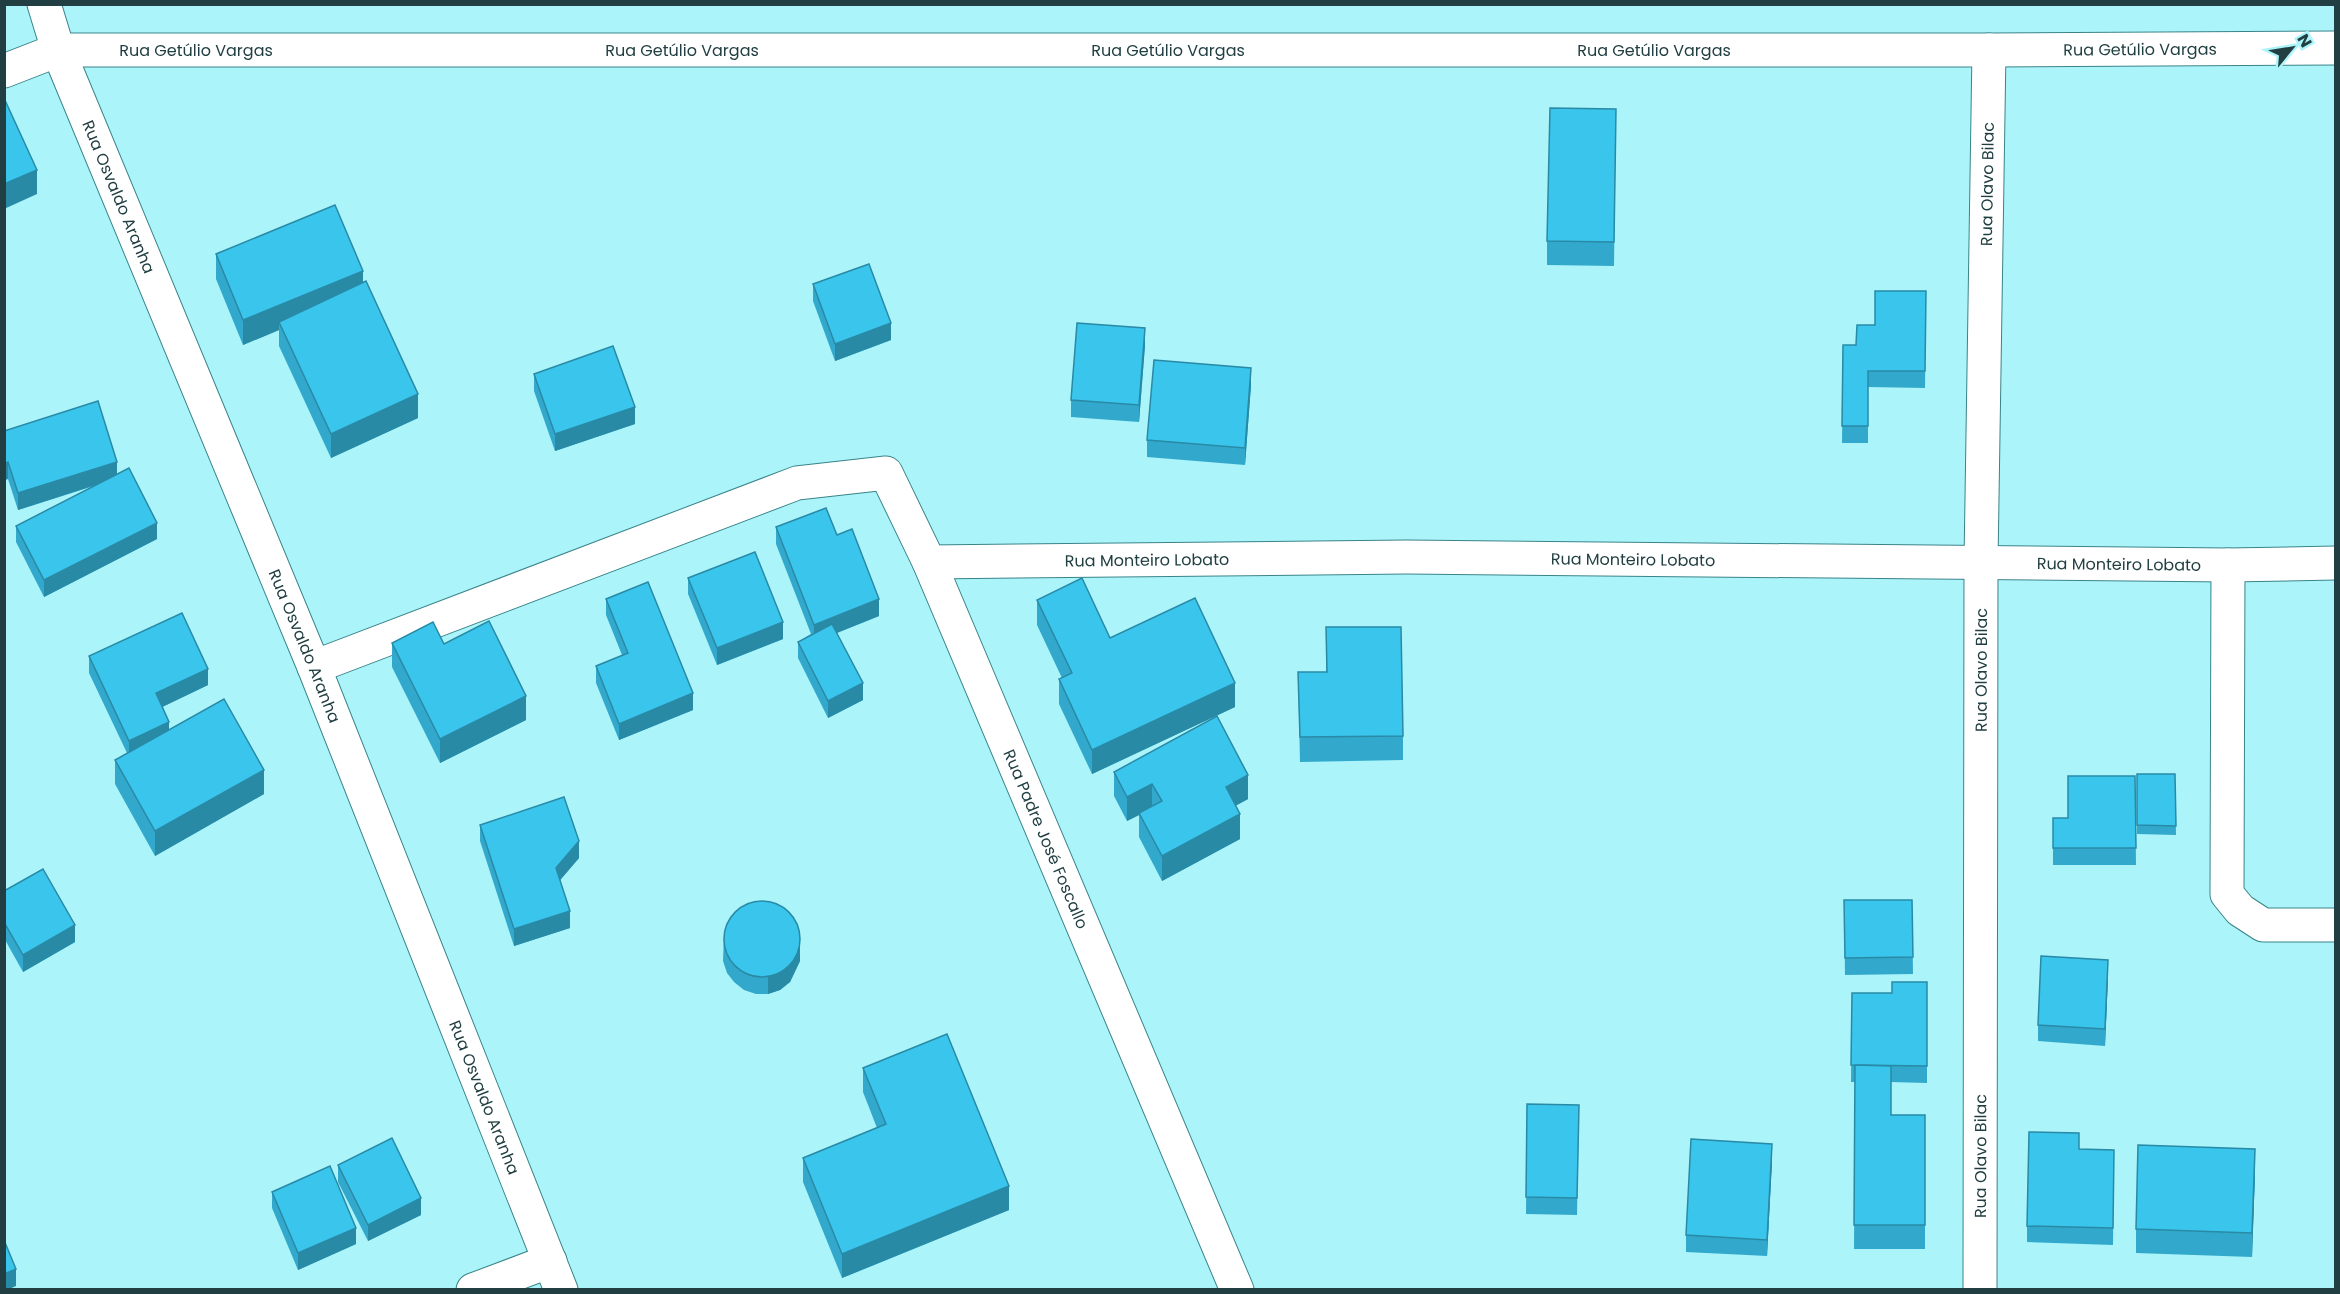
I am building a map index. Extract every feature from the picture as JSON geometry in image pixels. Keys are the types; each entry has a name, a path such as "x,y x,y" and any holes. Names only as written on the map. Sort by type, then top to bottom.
{"street":[{"name":"Rua Osvaldo Aranha","path":"44,4 58,50 314,667 556,1276"},
{"name":"Rua Getúlio Vargas","path":"4,71 58,50 2336,48"},
{"name":"Rua Olavo Bilac","path":"1980,1290 1981,562 1989,50"},
{"name":"Rua Padre José Foscallo","path":"314,667 797,483 885,474 929,562 1238,1290"},
{"name":"Rua Monteiro Lobato","path":"929,562 1407,557 2228,565 2336,563"},
{"path":"2228,565 2227,894 2240,910 2263,925 2336,925"},
{"path":"473,1290 556,1276"}],"building":[{"path":"4,98 37,170 4,184"},
{"path":"1550,108 1616,109 1614,242 1547,241"},
{"path":"335,205 363,271 243,320 216,254"},
{"path":"869,264 891,323 835,344 813,284"},
{"path":"366,281 418,394 331,434 279,322"},
{"path":"1875,291 1926,291 1925,371 1868,371 1868,426 1842,426 1843,345 1856,345 1857,325 1875,325"},
{"path":"1077,323 1145,328 1139,405 1071,400"},
{"path":"613,346 635,407 555,434 534,374"},
{"path":"1154,360 1251,368 1245,448 1147,440"},
{"path":"98,401 117,462 18,493 8,462 4,464 4,431"},
{"path":"129,468 157,523 44,580 16,526"},
{"path":"826,508 837,535 852,529 879,599 814,625 776,527"},
{"path":"755,552 783,622 717,648 688,578"},
{"path":"1082,578 1110,638 1195,598 1235,683 1092,750 1059,679 1072,673 1037,600"},
{"path":"648,582 693,693 619,724 596,666 628,653 606,599"},
{"path":"182,613 208,669 156,693 169,722 129,741 89,656"},
{"path":"489,621 526,696 440,739 392,643 433,622 444,644"},
{"path":"832,624 863,683 828,701 798,642"},
{"path":"1326,627 1401,627 1403,736 1300,737 1298,672 1327,672"},
{"path":"224,699 264,770 155,831 115,760"},
{"path":"1217,716 1248,775 1226,787 1240,814 1162,856 1139,813 1162,801 1152,784 1127,797 1114,772"},
{"path":"2137,774 2175,774 2176,826 2137,825"},
{"path":"2068,776 2135,776 2136,848 2053,848 2053,818 2068,818"},
{"path":"564,797 579,841 556,868 570,911 514,929 480,825"},
{"path":"43,869 75,925 23,955 4,922 4,891"},
{"path":"1844,900 1912,900 1913,957 1845,958"},
{"path":"755,901 769,901 783,907 794,918 800,932 797,954 789,966 769,977 755,977 741,971 730,960 724,946 724,932 730,918 741,907"},
{"path":"2041,956 2108,960 2105,1029 2038,1025"},
{"path":"1892,982 1927,982 1927,1066 1851,1065 1852,993 1892,993"},
{"path":"947,1034 1009,1186 842,1254 803,1158 886,1124 863,1068"},
{"path":"1855,1065 1891,1066 1891,1115 1925,1115 1925,1225 1854,1225"},
{"path":"1527,1104 1579,1105 1577,1198 1526,1197"},
{"path":"2029,1132 2079,1133 2079,1149 2114,1150 2113,1228 2027,1226"},
{"path":"392,1138 421,1198 368,1225 338,1165"},
{"path":"1691,1139 1772,1144 1767,1240 1686,1235"},
{"path":"2138,1145 2255,1149 2252,1233 2136,1229"},
{"path":"330,1166 356,1228 298,1253 272,1192"},
{"path":"4,1240 16,1269 4,1274"}]}
